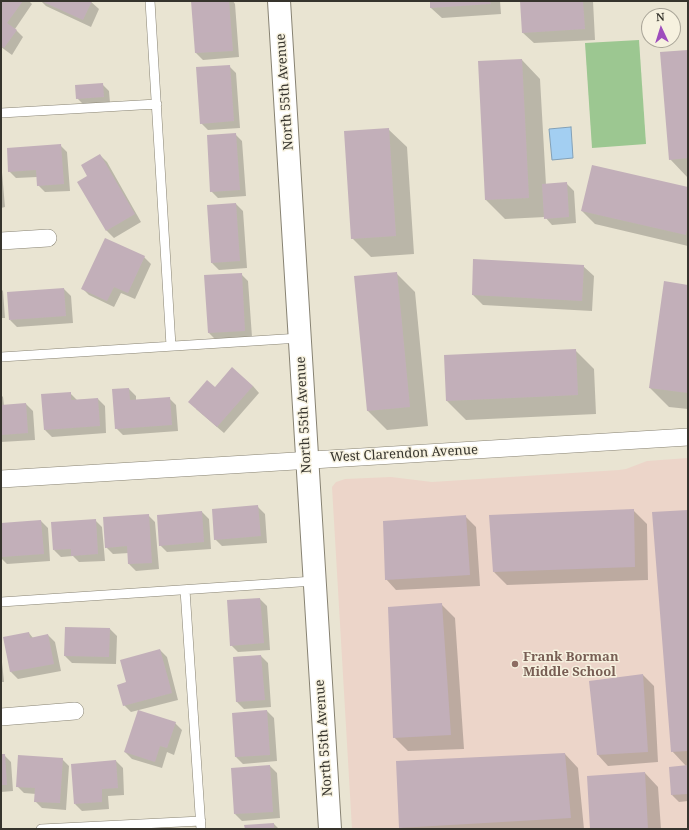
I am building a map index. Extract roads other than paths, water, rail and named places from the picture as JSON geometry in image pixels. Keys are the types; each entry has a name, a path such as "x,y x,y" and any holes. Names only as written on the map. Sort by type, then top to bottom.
{"street":[{"name":"North 55th Avenue","path":"279,1 330,829"},
{"path":"1,241 48,238"},
{"name":"West Clarendon Avenue","path":"1,479 688,437"},
{"path":"1,717 75,711"}],"lane":[{"path":"150,1 171,346"},
{"path":"1,113 156,104"},
{"path":"1,357 300,338"},
{"path":"1,602 314,581"},
{"path":"41,829 201,825 185,590"}],"water":[{"path":"571,127 573,158 552,160 549,129"}],"place":[{"name":"Frank Borman Middle School","path":"515,664"}]}
